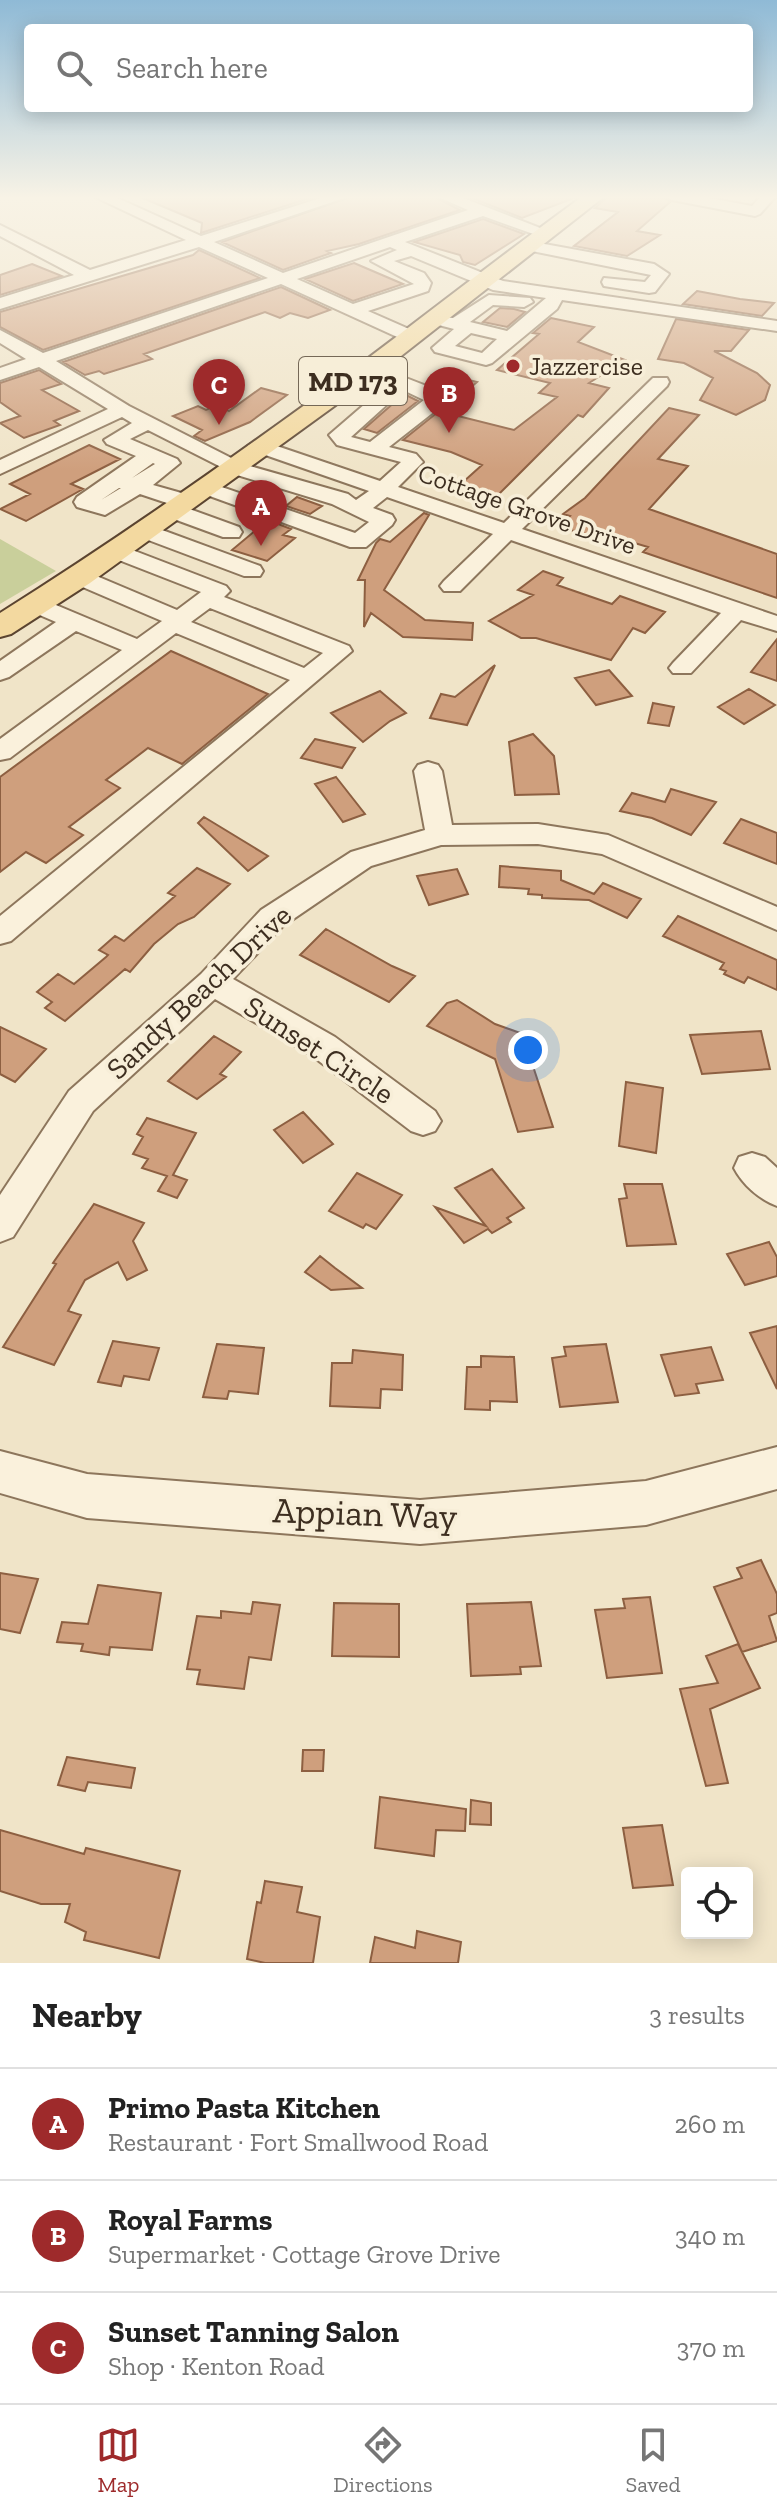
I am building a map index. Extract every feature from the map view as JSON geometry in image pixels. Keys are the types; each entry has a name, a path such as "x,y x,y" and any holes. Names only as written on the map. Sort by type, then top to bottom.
{"main road":[{"name":"MD 173","path":"0,627 79,577 412,337 452,323 476,288"}],"street":[{"path":"0,304 55,288"},
{"path":"0,374 257,288"},
{"path":"302,288 412,337"},
{"path":"353,310 417,288"},
{"path":"505,288 597,308 777,326"},
{"path":"597,308 602,288"},
{"path":"489,300 552,300 486,359 441,348 452,323 489,300"},
{"path":"452,323 510,337"},
{"path":"0,335 122,410 232,466 348,504 384,520 358,542 307,524 186,499 127,483 170,463 114,440 147,423"},
{"path":"364,373 435,396 433,403 373,449"},
{"path":"307,524 384,488 413,462 409,458 344,441 339,435 399,382"},
{"path":"452,586 660,382"},
{"path":"0,468 122,410"},
{"name":"Cottage Grove Drive","path":"258,446 777,624"},
{"path":"186,499 231,532 204,552"},
{"path":"143,530 252,571"},
{"path":"0,752 218,591 114,550"},
{"path":"79,577 308,678"},
{"path":"0,933 340,651 207,599"},
{"path":"36,605 140,649"},
{"path":"682,668 736,611"},
{"path":"0,672 76,620"},
{"path":"0,722 25,735"},
{"path":"428,771 440,835"},
{"name":"Sandy Beach Drive","path":"0,1226 81,1101 212,982 272,918 361,859 440,835 538,834 608,845 777,919"},
{"name":"Sunset Circle","path":"212,982 323,1046 423,1121"},
{"name":"Appian Way","path":"0,1472 87,1496 420,1522 646,1503 777,1468"}],"green space":[{"path":"0,539 56,571 0,604"}],"building":[{"path":"0,288 24,288 0,295"},
{"path":"83,288 231,288 43,350 0,327 0,312"},
{"path":"279,288 330,310 308,318 290,313 280,318 265,312 144,354 152,359 104,374 99,371 85,375 63,362"},
{"path":"324,288 392,288 353,301"},
{"path":"697,291 774,303 762,316 683,304"},
{"path":"500,308 525,312 507,327 483,322"},
{"path":"551,318 594,327 578,342 625,360 589,383 609,388 583,417 578,415 491,502 453,491 482,465 451,452 403,440 443,408 447,394 429,384 445,374 477,382 442,412 514,430 557,397 539,393 550,383 497,370 539,334 533,333"},
{"path":"676,319 749,330 731,351 714,351 757,373 770,385 765,400 736,415 700,400 713,378 684,363 658,359"},
{"path":"39,370 61,384 42,390 79,411 54,421 60,425 24,438 0,423 20,416 0,402 0,383"},
{"path":"261,388 287,395 250,422 205,441 194,436 202,430 173,416 198,406 206,410 217,405 229,411"},
{"path":"404,394 418,401 377,433 364,429"},
{"path":"669,408 699,415 658,459 688,466 649,509 777,554 777,598 643,552 648,547 598,532 593,536 559,527 570,516 563,514 585,498"},
{"path":"89,445 120,459 71,484 83,489 26,521 0,509 30,494 10,484"},
{"path":"297,497 322,506 310,514 286,506"},
{"path":"424,513 429,515 384,590 425,620 473,623 472,640 403,637 371,613 364,627 365,580 358,580 376,543 380,539 390,542"},
{"path":"268,520 291,529 283,535 295,538 267,561 232,550"},
{"path":"543,571 563,578 557,585 612,604 620,596 665,612 645,633 633,628 611,660 536,638 521,638 489,621 533,595 518,590"},
{"path":"777,639 777,681 751,672"},
{"path":"171,651 268,694 182,764 148,748 106,780 120,788 69,827 83,835 46,863 26,852 0,872 0,777"},
{"path":"495,665 467,725 430,718 441,694 455,697"},
{"path":"609,670 632,696 596,705 575,678"},
{"path":"749,689 775,705 744,724 718,707"},
{"path":"380,691 406,713 363,742 331,713"},
{"path":"653,703 674,707 669,726 648,723"},
{"path":"533,734 554,756 559,794 515,795 509,742"},
{"path":"315,739 355,748 342,768 301,758"},
{"path":"336,777 365,814 343,822 315,784"},
{"path":"671,789 716,802 691,835 652,818 620,811 632,793 665,802"},
{"path":"204,817 268,856 248,871 198,823"},
{"path":"741,819 777,833 777,864 724,843"},
{"path":"500,866 561,871 561,880 594,894 603,883 641,899 627,918 589,900 542,898 542,895 528,894 529,889 499,887"},
{"path":"197,868 230,884 194,917 178,924 154,944 130,972 125,969 65,1021 45,1008 52,1002 37,992 58,974 74,984 108,955 99,950 115,936 124,941 175,896 168,893"},
{"path":"457,869 468,894 429,905 417,876"},
{"path":"678,916 777,960 777,990 748,977 744,983 724,974 726,971 720,969 724,963 663,936"},
{"path":"326,929 415,976 389,1002 300,955"},
{"path":"457,1000 495,1024 540,1040 530,1057 553,1127 518,1132 495,1059 427,1026 447,1003"},
{"path":"0,1027 46,1049 15,1082 0,1074"},
{"path":"761,1031 770,1069 702,1074 690,1035"},
{"path":"214,1036 241,1052 220,1074 226,1077 197,1099 168,1081"},
{"path":"626,1082 663,1088 656,1153 619,1146"},
{"path":"303,1112 333,1144 303,1163 274,1130"},
{"path":"147,1118 196,1133 173,1175 187,1180 177,1198 158,1191 167,1176 142,1168 148,1159 133,1154 143,1137 137,1134"},
{"path":"492,1169 524,1208 507,1218 511,1222 492,1233 488,1229 464,1243 435,1207 486,1226 455,1188"},
{"path":"357,1173 402,1195 376,1229 366,1224 363,1228 329,1211"},
{"path":"624,1184 662,1184 676,1244 627,1246 619,1199 627,1198"},
{"path":"94,1204 144,1223 133,1241 147,1270 127,1280 118,1262 85,1280 68,1311 81,1315 54,1365 3,1347 56,1264 53,1263"},
{"path":"769,1242 777,1257 777,1276 745,1285 727,1254"},
{"path":"320,1256 362,1288 331,1290 305,1272"},
{"path":"777,1326 777,1389 750,1333"},
{"path":"113,1341 159,1348 149,1380 124,1376 121,1386 98,1382"},
{"path":"217,1344 264,1348 258,1394 229,1391 227,1399 203,1397"},
{"path":"606,1344 618,1402 560,1407 552,1358 566,1356 564,1347"},
{"path":"711,1347 723,1380 696,1384 699,1393 675,1396 661,1355"},
{"path":"353,1350 403,1355 402,1390 381,1389 380,1408 330,1406 332,1363 352,1363"},
{"path":"481,1356 514,1357 517,1402 490,1401 490,1410 465,1409 467,1367 481,1367"},
{"path":"761,1560 777,1594 777,1613 769,1616 777,1641 742,1652 714,1587 742,1578 737,1568"},
{"path":"0,1573 38,1579 20,1633 0,1629"},
{"path":"98,1585 161,1593 152,1650 110,1647 109,1655 81,1651 83,1644 57,1642 62,1622 88,1624"},
{"path":"650,1597 662,1673 607,1678 595,1610 625,1608 623,1599"},
{"path":"253,1602 280,1605 271,1660 249,1657 244,1689 197,1684 200,1670 187,1669 197,1616 221,1618 221,1611 251,1614"},
{"path":"531,1602 541,1666 520,1667 521,1674 471,1676 467,1604"},
{"path":"334,1603 399,1604 399,1657 332,1656"},
{"path":"738,1644 760,1688 710,1709 728,1783 706,1786 680,1689 718,1683 706,1656"},
{"path":"303,1750 324,1750 323,1771 302,1771"},
{"path":"67,1757 135,1768 131,1788 88,1782 85,1791 58,1785"},
{"path":"380,1797 466,1809 465,1831 436,1830 434,1856 375,1848"},
{"path":"471,1800 491,1803 491,1825 470,1824"},
{"path":"662,1825 673,1885 633,1888 623,1828"},
{"path":"0,1830 84,1854 86,1848 180,1871 159,1958 84,1940 86,1932 65,1922 70,1904 41,1904 0,1891"},
{"path":"265,1881 302,1887 297,1912 320,1917 313,1963 265,1963 247,1959 257,1902 261,1903"},
{"path":"417,1931 461,1942 458,1963 370,1963 375,1937 415,1948"}],"place":[{"name":"Jazzercise","path":"513,366"},
{"name":"Sunset Tanning Salon","path":"219,425"},
{"name":"Royal Farms","path":"449,433"},
{"name":"Primo Pasta Kitchen","path":"261,546"}]}
